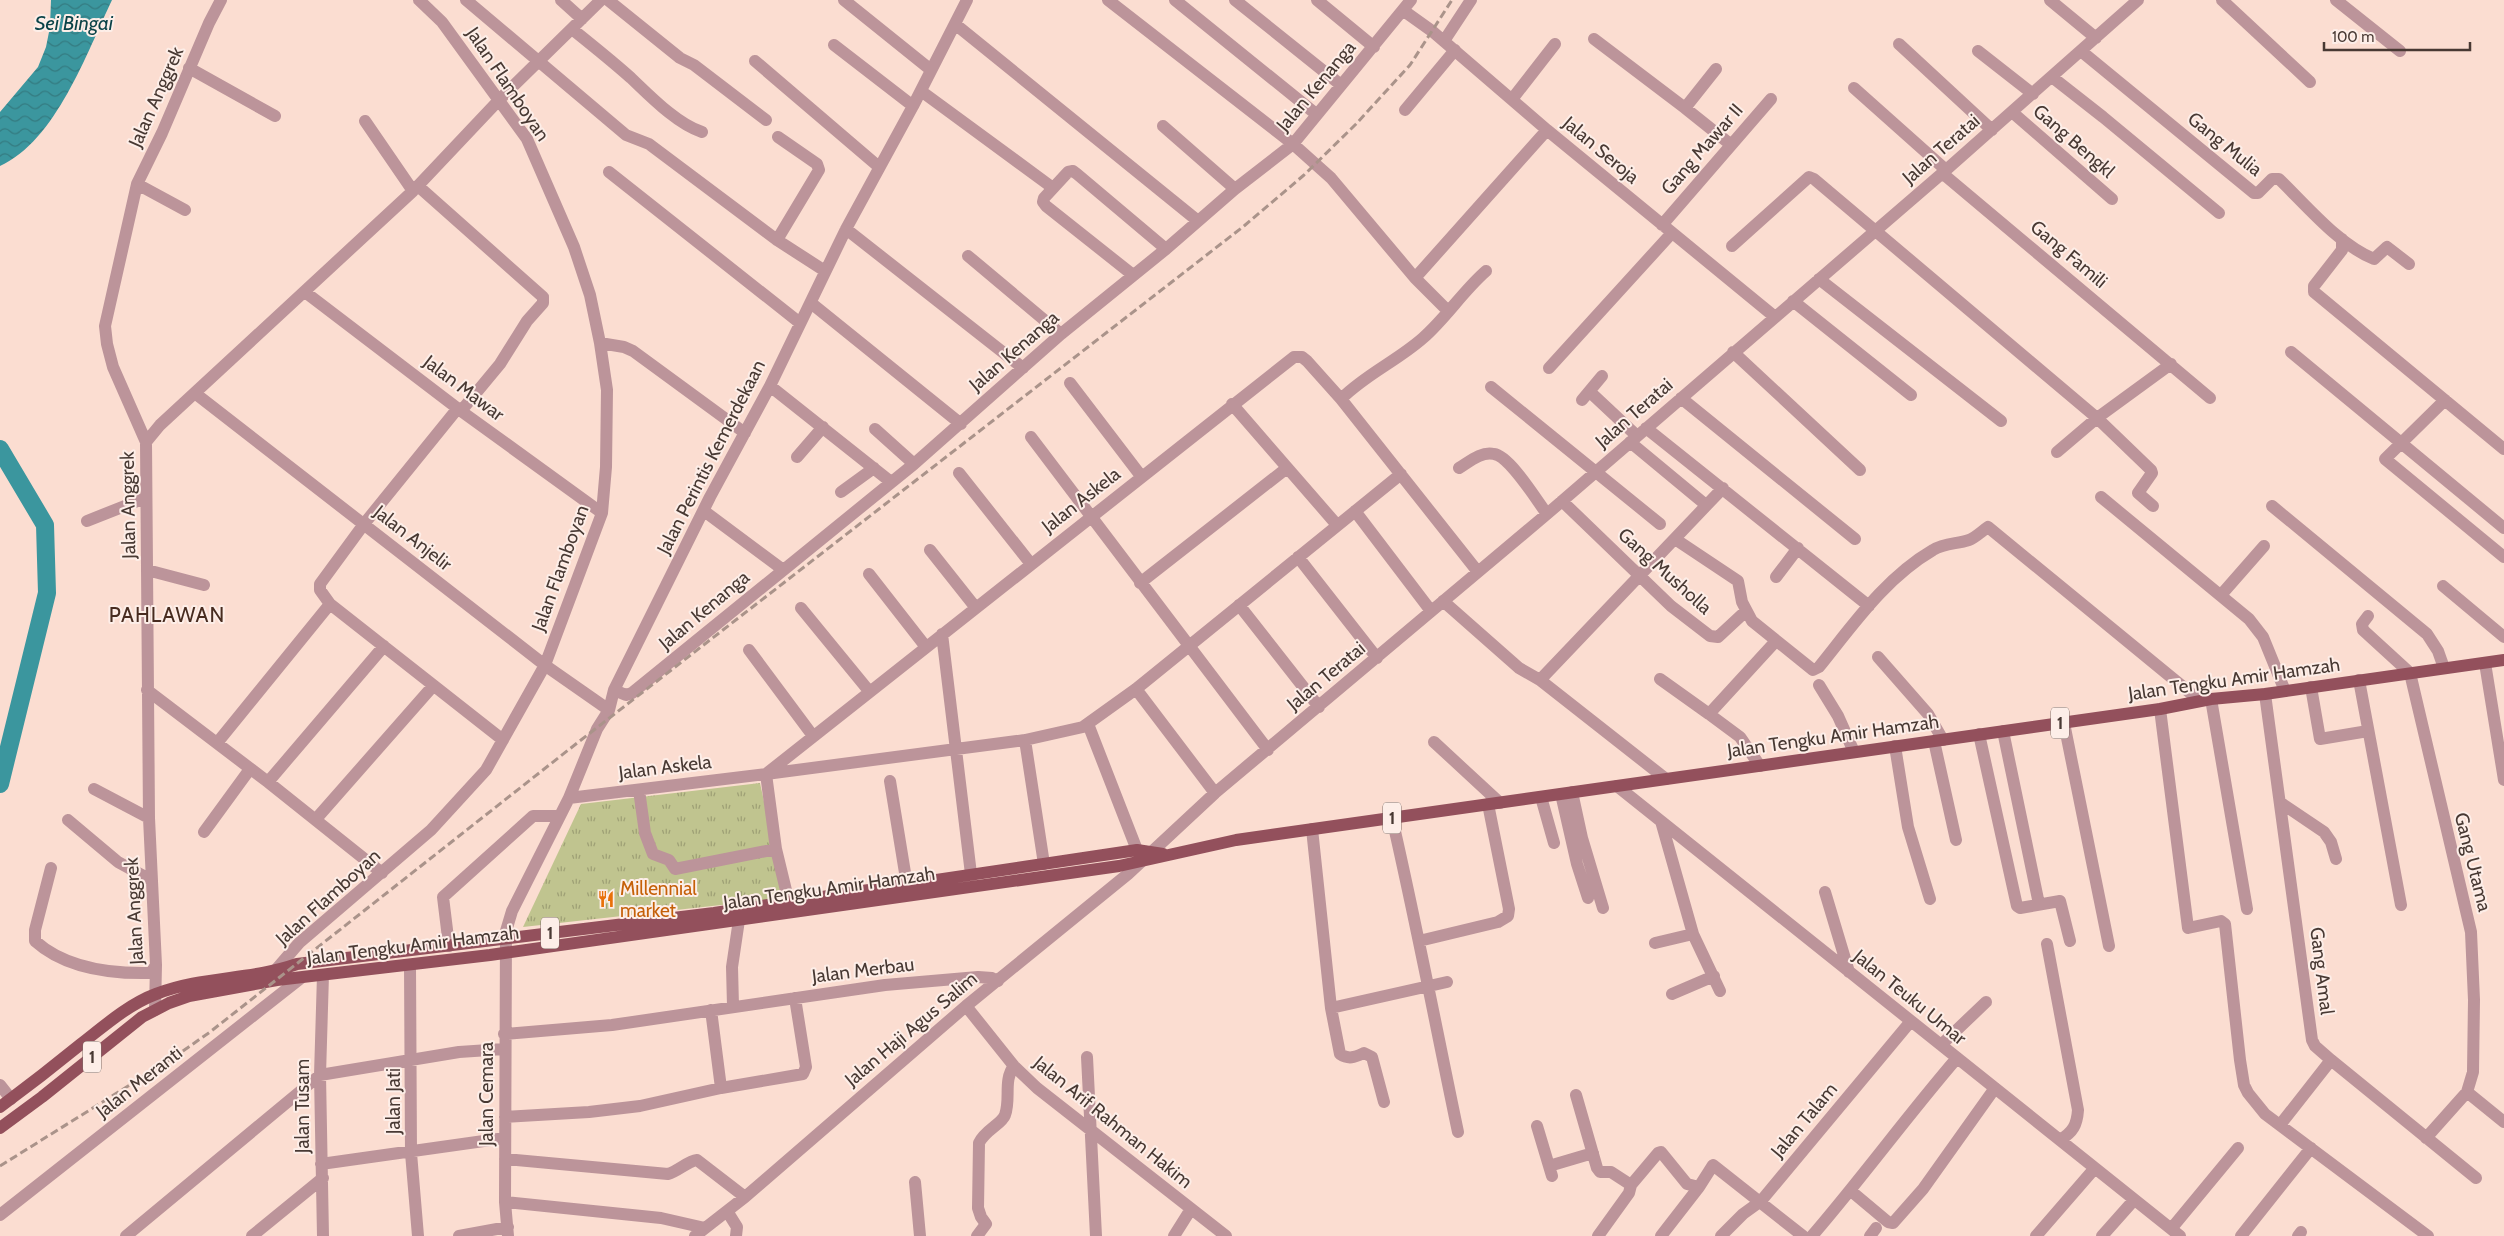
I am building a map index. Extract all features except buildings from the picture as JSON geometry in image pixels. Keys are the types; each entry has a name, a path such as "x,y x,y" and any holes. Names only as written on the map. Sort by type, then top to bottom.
{"main road":[{"name":"Jalan Tengku Amir Hamzah","path":"0,1128 155,1010 189,996 214,990 739,920 790,908 971,874 1044,864 1168,854 1236,840 2160,709 2205,699 2265,694 2504,660"},
{"name":"Jalan Tengku Amir Hamzah","path":"0,1107 108,1023 156,994 197,982 274,972 297,964 505,938 790,908 1140,856 1152,852 1168,854"}],"street":[{"name":"Jalan Anggrek","path":"155,1010 156,965 149,818 146,442 113,367 105,326 137,184 162,133 189,68 221,0"},
{"name":"Jalan Flamboyan","path":"274,972 299,943 431,830 486,770 545,665 602,513 608,418 607,390 590,295 574,247 527,139 442,22 419,0"},
{"path":"466,0 626,135 649,144 777,240 825,272"},
{"path":"561,0 582,19"},
{"path":"146,442 160,426 416,188 537,61 601,0"},
{"path":"608,0 680,58 694,65 766,120"},
{"path":"844,0 931,70"},
{"name":"Jalan Perintis Kemerdekaan","path":"505,938 512,912 569,798 597,728 609,710 614,690 704,511 770,386 846,229 921,91 966,0"},
{"path":"1108,0 1292,144 1331,178 1415,278 1448,311"},
{"path":"1175,0 1316,114"},
{"path":"1235,0 1341,86"},
{"path":"1317,0 1374,47"},
{"name":"Jalan Kenanga","path":"614,690 626,695 632,693 782,569 914,464 1061,334 1292,144 1412,0"},
{"path":"1444,41 1471,0"},
{"path":"2050,0 2096,38"},
{"name":"Jalan Teratai","path":"1152,852 1215,793 1595,473 1992,130 2138,0"},
{"path":"2222,0 2310,82"},
{"path":"2336,0 2400,51"},
{"name":"Jalan Seroja","path":"1404,11 1455,50 1513,98 1547,130 1775,317"},
{"path":"955,24 1198,221"},
{"path":"572,29 614,63 656,102 685,124 702,132"},
{"path":"1594,39 1730,144"},
{"path":"1513,98 1555,44"},
{"path":"1899,44 1992,130"},
{"path":"834,45 913,106"},
{"path":"1405,110 1455,50"},
{"name":"Gang Mulia","path":"2081,51 2254,193 2258,193 2272,179 2279,179 2342,239"},
{"path":"1978,52 2033,94"},
{"path":"755,61 879,168"},
{"path":"189,68 276,116"},
{"path":"1685,108 1716,69"},
{"path":"2052,77 2219,213"},
{"name":"Gang Famili","path":"1854,88 1944,171 2210,398"},
{"path":"921,91 1053,188"},
{"name":"Gang Mawar II","path":"1662,225 1730,144 1771,99"},
{"name":"Gang Bengkl","path":"2012,112 2112,199"},
{"path":"365,121 416,188 543,297 543,303 527,322 500,364 364,524 320,584 320,590 330,604 503,740"},
{"path":"1163,126 1235,189"},
{"path":"1415,278 1547,130"},
{"path":"777,240 819,170 817,164 778,136"},
{"path":"1133,275 1043,202 1044,198 1068,172 1073,171 1166,249"},
{"path":"609,172 800,323"},
{"path":"1732,246 1808,177 1818,182 2097,418 2151,470 2152,473 2138,493 2153,506"},
{"path":"137,184 185,210"},
{"path":"846,229 1022,368"},
{"path":"1549,368 1672,234"},
{"path":"2342,239 2374,259 2388,247 2409,264"},
{"path":"2342,239 2342,250 2314,286 2314,292 2504,449"},
{"path":"968,256 1061,334"},
{"path":"1341,400 1357,382 1394,360 1424,337 1471,284 1486,271"},
{"path":"1819,279 2001,421"},
{"name":"Jalan Mawar","path":"305,292 602,513"},
{"path":"1792,301 1911,395"},
{"path":"811,303 961,424"},
{"path":"600,343 624,347 633,352 745,433"},
{"path":"1733,352 1860,470"},
{"path":"2291,352 2504,528"},
{"name":"Jalan Askela","path":"766,774 1232,404 1297,356 1307,361 1341,400 1478,572"},
{"path":"2057,452 2097,418 2171,364"},
{"path":"1602,376 1586,396 1638,435 1723,488 1869,606"},
{"path":"1070,383 1141,476"},
{"path":"770,386 892,482"},
{"path":"1490,387 1660,524"},
{"name":"Jalan Anjelir","path":"196,394 545,665 609,710"},
{"path":"1681,398 1855,539"},
{"path":"2445,400 2385,457 2386,460 2504,557"},
{"path":"1232,404 1337,525"},
{"path":"798,457 823,427"},
{"path":"875,430 914,464"},
{"path":"1638,435 1706,505"},
{"path":"1031,437 1268,750"},
{"path":"1459,468 1479,456 1492,453 1499,455 1508,462 1547,514"},
{"path":"841,492 874,468"},
{"path":"1140,583 1288,468"},
{"path":"959,473 1031,564"},
{"name":"Jalan Askela","path":"569,798 766,774 957,747 1025,740 1076,730 1088,724 1136,689 1401,474"},
{"path":"1540,680 1638,575 1723,488"},
{"path":"2102,497 2249,619 2264,637 2285,691"},
{"path":"87,521 145,498"},
{"name":"Gang Musholla","path":"1562,501 1671,606 1714,637 1718,637 1746,611"},
{"path":"2272,506 2427,634 2438,651 2444,668"},
{"path":"704,511 782,569"},
{"path":"1355,511 1431,611"},
{"path":"1675,539 1738,582 1746,611 1752,621 1810,670 1815,670 1897,575 1934,550 1952,542 1970,540 1988,527 2205,699 2247,909"},
{"path":"2220,595 2264,546"},
{"path":"1776,577 1798,548"},
{"path":"930,550 976,608"},
{"path":"1298,557 1377,658"},
{"path":"147,570 204,585"},
{"path":"869,574 926,647"},
{"path":"2443,586 2504,637"},
{"path":"1443,601 1519,668 1540,680 1666,780"},
{"path":"217,743 330,604"},
{"path":"1239,604 1319,707"},
{"path":"801,608 869,691"},
{"path":"2368,616 2362,624 2363,630 2410,673"},
{"path":"942,634 971,874"},
{"path":"1708,714 1775,642"},
{"path":"268,782 384,646"},
{"path":"749,650 813,736"},
{"path":"1878,657 1928,714 1938,740 1956,840"},
{"path":"2485,663 2504,780"},
{"name":"Gang Utama","path":"2410,673 2471,932 2474,1000 2473,1072 2467,1092 2426,1138"},
{"path":"1660,679 1740,737 1760,766"},
{"path":"2359,680 2401,905"},
{"path":"1819,685 1838,716 1854,752"},
{"path":"316,820 433,686"},
{"path":"2311,687 2320,739 2368,731"},
{"path":"1136,689 1215,793"},
{"path":"147,690 268,782 382,873"},
{"name":"Gang Amal","path":"2265,694 2311,1033 2315,1046 2476,1178"},
{"path":"2160,709 2188,928 2221,921 2225,924 2244,1085 2265,1114 2428,1236"},
{"path":"2064,722 2109,946"},
{"path":"1088,724 1140,856"},
{"path":"2004,731 2039,904"},
{"path":"1979,734 2016,904 2020,908 2060,901 2070,941"},
{"path":"1025,740 1044,864"},
{"path":"1420,942 1502,920 1508,916 1509,909 1494,803 1434,742"},
{"path":"1895,746 1908,827 1930,898"},
{"path":"204,832 250,769"},
{"path":"766,774 776,849 790,908"},
{"path":"890,781 907,885"},
{"name":"Jalan Teuku Umar","path":"1617,786 2096,1168 2130,1204 2175,1232"},
{"path":"94,789 149,818"},
{"path":"639,790 645,833 653,854 669,860 674,870 776,849"},
{"path":"1567,793 1577,864 1588,898"},
{"path":"1567,793 1603,908"},
{"path":"1541,797 1554,843"},
{"path":"2281,803 2324,832 2336,859"},
{"path":"449,946 443,897 533,816 560,816"},
{"path":"1392,818 1420,942 1427,988 1458,1132"},
{"path":"68,820 118,862 151,880"},
{"path":"1661,821 1693,934 1720,991"},
{"path":"1312,829 1331,1008 1340,1054 1352,1058 1364,1053 1372,1057 1384,1102"},
{"name":"Jalan Haji Agus Salim","path":"700,1232 745,1197 966,1006 998,981 1140,856"},
{"path":"51,868 35,930 35,940 39,944 55,955 87,967 119,973 150,973 156,965"},
{"path":"1825,892 1849,972"},
{"path":"733,1006 732,967 739,920"},
{"path":"1655,943 1693,934"},
{"name":"Jalan Cemara","path":"505,938 507,952 504,1034 505,1159 508,1231"},
{"path":"2047,944 2078,1110 2077,1124 2070,1134 2060,1140"},
{"name":"Jalan Jati","path":"410,965 412,1152 418,1236"},
{"name":"Jalan Tusam","path":"323,975 320,1075 323,1236"},
{"path":"1672,994 1714,976"},
{"name":"Jalan Merbau","path":"504,1034 612,1026 733,1006 885,985 978,977 992,978 998,981"},
{"name":"Jalan Meranti","path":"0,1215 301,978"},
{"path":"1331,1008 1447,982"},
{"path":"505,1116 589,1112 640,1106 721,1088 803,1074 806,1071 794,998"},
{"path":"1941,1045 1986,1002"},
{"name":"Jalan Arif Rahman Hakim","path":"966,1006 1014,1066 1048,1097 1222,1235"},
{"path":"711,1010 721,1088"},
{"name":"Jalan Talam","path":"1721,1236 1743,1214 1761,1201 1911,1021"},
{"path":"126,1236 320,1075 460,1052 504,1049"},
{"path":"1087,1057 1090,1131 1097,1209 1096,1236"},
{"path":"1812,1236 1851,1191 1920,1101 1956,1058"},
{"path":"2280,1125 2331,1060"},
{"path":"977,1236 986,1224 981,1218 978,1208 979,1143 983,1134 1002,1120 1006,1114 1009,1072 1014,1066"},
{"path":"0,1085 11,1099"},
{"path":"1851,1191 1888,1222 1893,1223 1923,1189 1995,1088"},
{"path":"2467,1092 2504,1122"},
{"path":"1576,1095 1592,1153 1600,1172 1611,1172 1631,1185"},
{"path":"1537,1126 1551,1171 1592,1153"},
{"path":"321,1164 505,1138"},
{"path":"2175,1232 2238,1148"},
{"path":"2241,1236 2311,1148"},
{"path":"1598,1236 1629,1193 1631,1185 1658,1153 1661,1152 1687,1184 1699,1188"},
{"path":"505,1159 668,1174 677,1171 692,1160 697,1160 745,1197"},
{"path":"1661,1236 1699,1188 1713,1165 1803,1236"},
{"path":"2036,1236 2096,1168"},
{"path":"252,1236 323,1178"},
{"path":"915,1182 920,1236"},
{"path":"506,1202 662,1218 700,1232"},
{"path":"2102,1236 2130,1204"},
{"path":"1174,1236 1191,1210"},
{"path":"727,1211 737,1226 736,1236"},
{"path":"459,1236 508,1231"}],"green space":[{"path":"760,783 785,898 523,927 581,804"}],"water":[{"name":"Sei Bingai","path":"51,0 112,0 68,93 53,116 38,137 20,154 0,166 0,112 38,67 46,47 50,27"}],"waterway":[{"path":"0,449 45,525 47,593 0,784"}],"railway":[{"path":"0,1166 173,1058 210,1032 581,740 1244,226 1304,175 1356,124 1410,65 1452,0"}],"place":[{"name":"Millennial market","path":"606,899"}],"district":[{"name":"PAHLAWAN","path":"167,614"}]}
